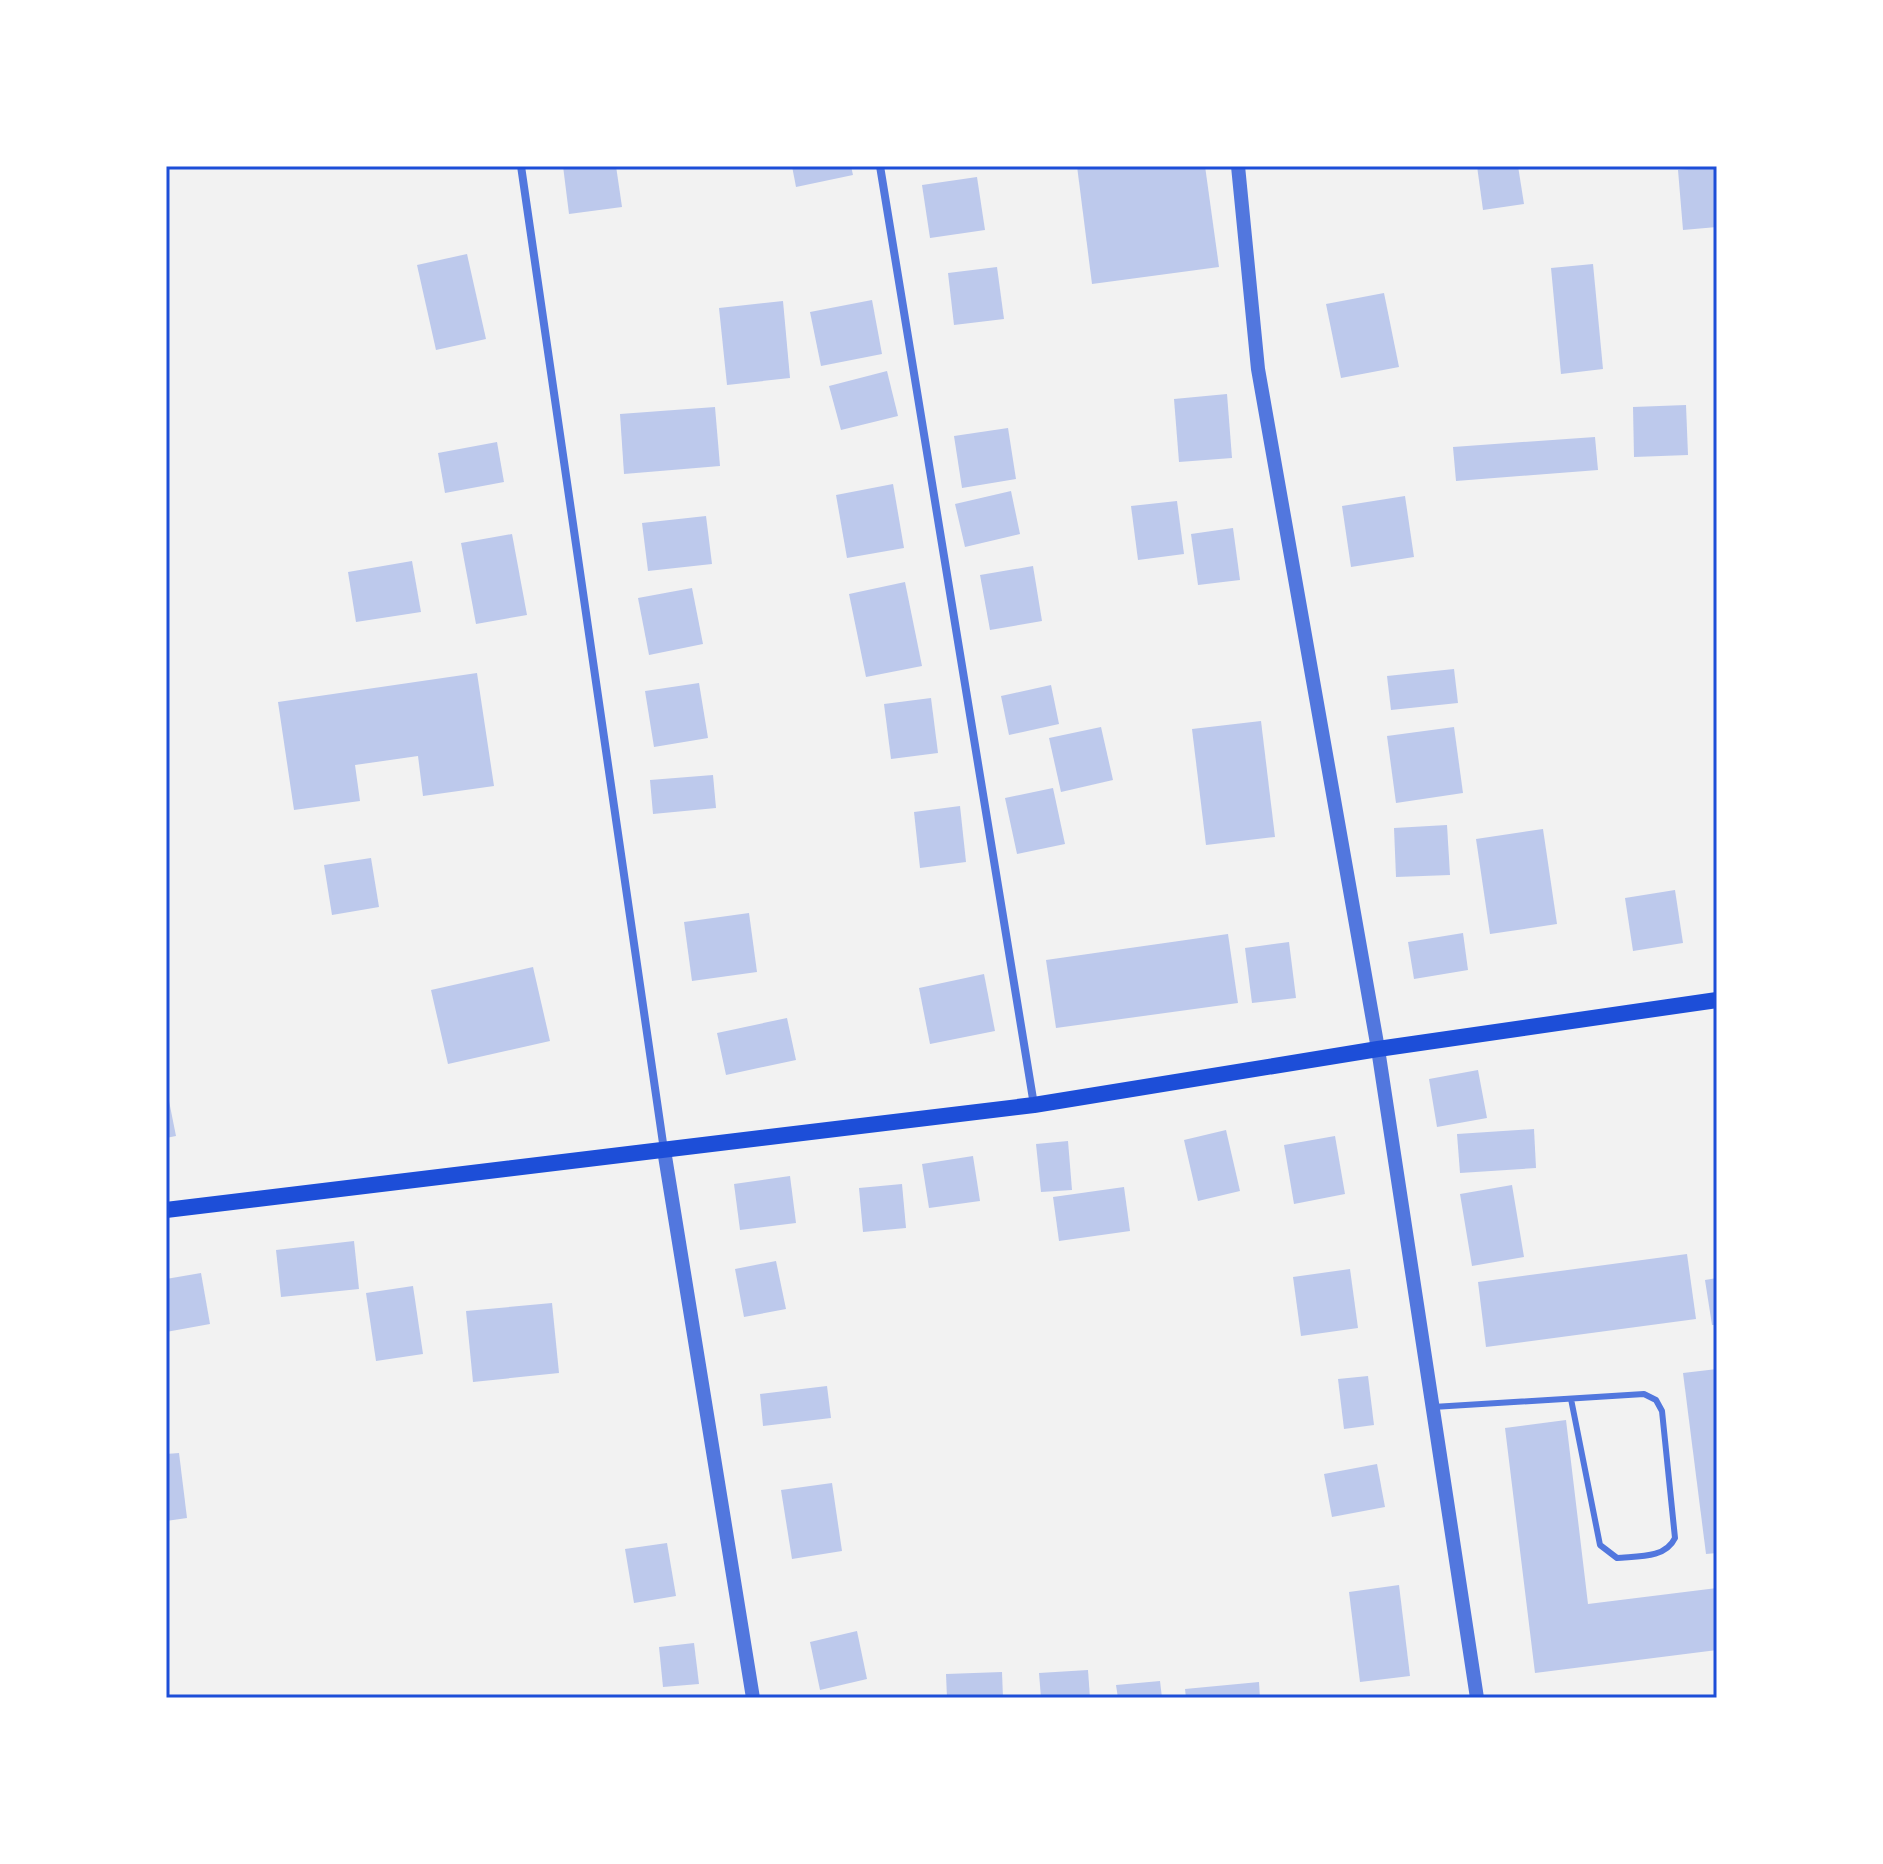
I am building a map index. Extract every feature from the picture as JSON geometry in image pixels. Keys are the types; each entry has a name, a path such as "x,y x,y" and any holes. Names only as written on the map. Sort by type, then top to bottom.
{"main road":[{"path":"166,1210 1034,1105 1378,1049 1717,1000"}],"street":[{"path":"521,166 664,1150 753,1698"},
{"path":"880,166 1034,1105"},
{"path":"1238,166 1258,369 1378,1049 1477,1698"}],"lane":[{"path":"1433,1407 1644,1394 1656,1400 1662,1411 1675,1538 1671,1546 1660,1554 1617,1558 1600,1545 1571,1399"}],"building":[{"path":"563,166 616,166 622,207 569,214"},
{"path":"792,166 851,166 853,175 796,187"},
{"path":"1077,166 1205,166 1219,267 1092,284"},
{"path":"1477,166 1518,166 1524,204 1483,210"},
{"path":"1717,166 1717,227 1683,230 1678,170"},
{"path":"977,177 985,230 930,238 922,185"},
{"path":"467,254 486,339 436,350 417,265"},
{"path":"1593,264 1603,369 1561,374 1551,268"},
{"path":"997,267 1004,319 954,325 948,273"},
{"path":"1384,293 1399,367 1341,378 1326,304"},
{"path":"872,300 882,354 821,366 810,312"},
{"path":"783,301 790,378 727,385 719,308"},
{"path":"887,371 898,416 841,430 829,386"},
{"path":"1227,394 1232,458 1179,462 1174,399"},
{"path":"1686,405 1688,455 1634,457 1633,407"},
{"path":"715,407 720,466 624,474 620,414"},
{"path":"1008,428 1016,479 962,488 954,436"},
{"path":"1595,437 1598,470 1456,481 1453,447"},
{"path":"497,442 504,482 445,493 438,453"},
{"path":"893,484 904,548 847,558 836,495"},
{"path":"1011,491 1020,534 965,547 955,504"},
{"path":"1405,496 1414,557 1351,567 1342,506"},
{"path":"1177,501 1184,554 1138,560 1131,506"},
{"path":"706,516 712,564 648,571 642,523"},
{"path":"1233,528 1240,580 1198,585 1191,534"},
{"path":"512,534 527,615 476,624 461,543"},
{"path":"412,561 421,612 356,622 348,572"},
{"path":"1033,566 1042,621 990,630 980,575"},
{"path":"905,582 922,666 866,677 849,594"},
{"path":"692,588 703,644 649,655 638,598"},
{"path":"1454,669 1458,703 1391,710 1387,676"},
{"path":"477,673 494,786 423,796 418,756 355,765 360,801 294,810 278,702"},
{"path":"699,683 708,738 654,747 645,691"},
{"path":"1051,685 1059,724 1009,735 1001,696"},
{"path":"931,698 938,753 891,759 884,704"},
{"path":"1261,721 1275,837 1206,845 1192,729"},
{"path":"1101,727 1113,780 1061,792 1049,738"},
{"path":"1454,727 1463,793 1396,803 1387,736"},
{"path":"713,775 716,808 653,814 650,780"},
{"path":"1053,788 1065,844 1017,854 1005,798"},
{"path":"960,806 966,862 920,868 914,812"},
{"path":"1447,825 1450,875 1396,877 1394,828"},
{"path":"1543,829 1557,924 1490,934 1476,839"},
{"path":"371,858 379,907 332,915 324,865"},
{"path":"1675,890 1683,943 1633,951 1625,898"},
{"path":"749,913 757,972 692,981 684,922"},
{"path":"1463,933 1468,970 1414,979 1408,942"},
{"path":"1228,934 1238,1003 1056,1028 1046,960"},
{"path":"1289,942 1296,998 1252,1003 1245,948"},
{"path":"533,967 550,1041 448,1064 431,990"},
{"path":"984,974 995,1031 930,1044 919,988"},
{"path":"787,1018 796,1060 726,1075 717,1033"},
{"path":"1478,1070 1487,1118 1437,1127 1429,1079"},
{"path":"166,1091 176,1136 166,1138"},
{"path":"1534,1129 1536,1168 1460,1173 1457,1134"},
{"path":"1226,1130 1240,1191 1198,1201 1184,1140"},
{"path":"1335,1136 1345,1194 1294,1204 1284,1145"},
{"path":"1068,1141 1072,1190 1041,1192 1036,1144"},
{"path":"973,1156 980,1201 929,1208 922,1164"},
{"path":"790,1176 796,1223 740,1230 734,1184"},
{"path":"902,1184 906,1228 863,1232 859,1188"},
{"path":"1512,1185 1524,1257 1472,1266 1460,1194"},
{"path":"1124,1187 1130,1231 1059,1241 1053,1197"},
{"path":"354,1241 359,1289 281,1297 276,1250"},
{"path":"1687,1254 1696,1319 1486,1347 1478,1282"},
{"path":"776,1261 786,1309 744,1317 735,1269"},
{"path":"1350,1269 1358,1328 1301,1336 1293,1277"},
{"path":"201,1273 210,1324 166,1332 166,1279"},
{"path":"1717,1278 1717,1325 1712,1325 1705,1280"},
{"path":"413,1286 423,1354 376,1361 366,1293"},
{"path":"552,1303 559,1373 473,1382 466,1311"},
{"path":"1717,1369 1717,1553 1706,1554 1683,1373"},
{"path":"1368,1376 1374,1425 1344,1429 1338,1379"},
{"path":"827,1386 831,1418 763,1426 760,1394"},
{"path":"1566,1420 1588,1604 1717,1588 1717,1650 1535,1673 1505,1428"},
{"path":"179,1453 187,1518 166,1521 166,1454"},
{"path":"1377,1464 1385,1507 1332,1517 1324,1474"},
{"path":"832,1483 842,1551 792,1559 781,1490"},
{"path":"667,1543 676,1596 634,1603 625,1549"},
{"path":"1399,1585 1410,1676 1360,1682 1349,1592"},
{"path":"857,1631 867,1679 820,1690 810,1642"},
{"path":"694,1643 699,1684 663,1687 659,1647"},
{"path":"1088,1670 1090,1698 1041,1698 1039,1673"},
{"path":"1002,1672 1003,1698 947,1698 946,1674"},
{"path":"1160,1681 1162,1698 1118,1698 1116,1685"},
{"path":"1259,1682 1260,1698 1186,1698 1185,1689"}]}
